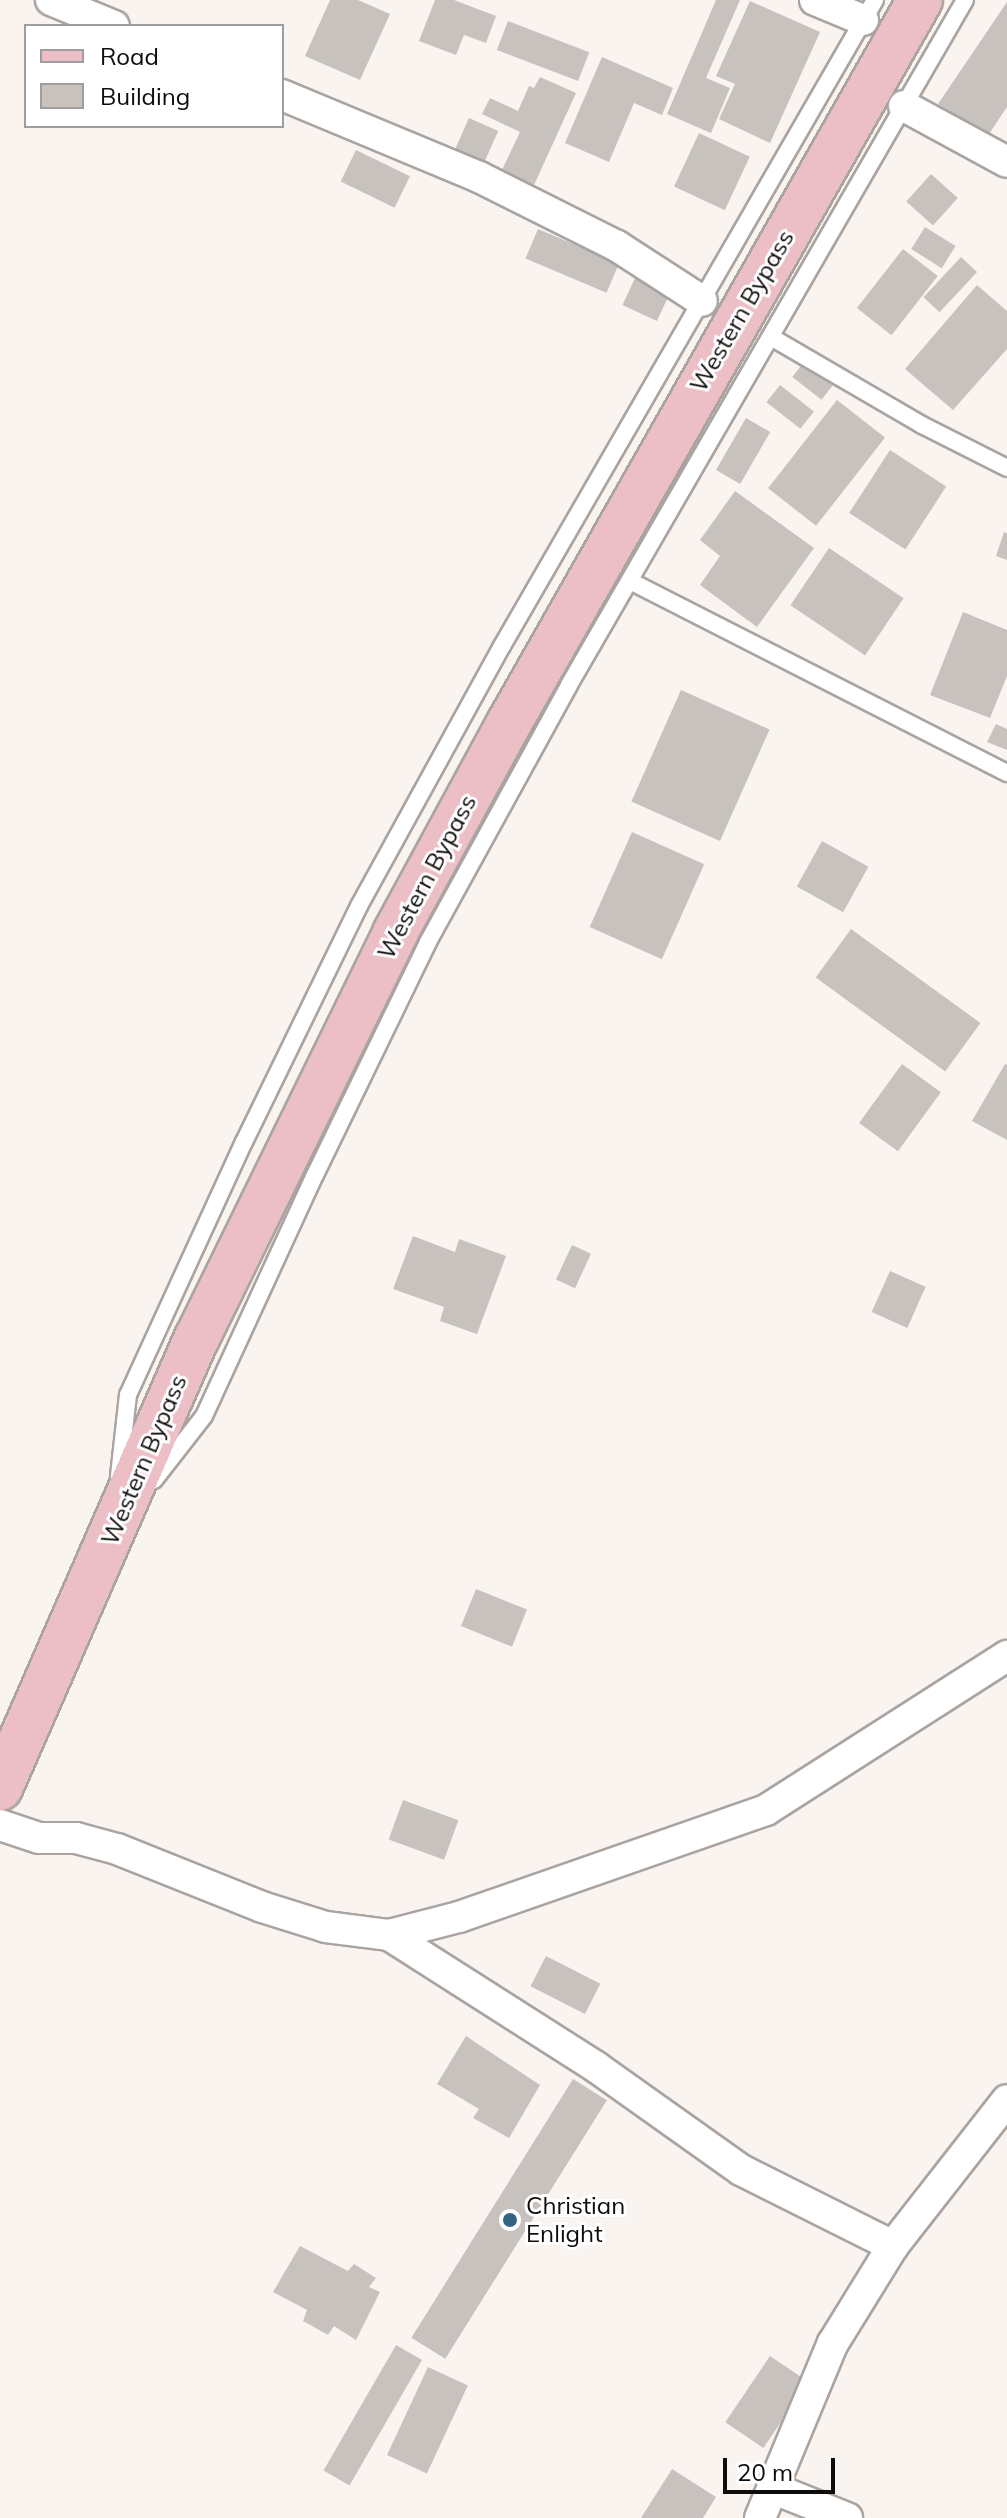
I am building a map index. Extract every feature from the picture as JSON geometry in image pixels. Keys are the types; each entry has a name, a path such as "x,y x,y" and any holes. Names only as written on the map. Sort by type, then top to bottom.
{"main road":[{"name":"Western Bypass","path":"0,1788 197,1338 395,933 508,725 920,0"}],"street":[{"path":"51,0 109,24"},
{"path":"815,0 869,10"},
{"path":"284,96 479,177 617,246 702,301"},
{"path":"904,106 1007,162"},
{"path":"0,1825 39,1838 76,1838 117,1849 262,1907 326,1927 389,1935 459,1917 766,1810 1007,1656"},
{"path":"389,1935 596,2067 741,2170 893,2246"},
{"path":"760,2518 833,2343 893,2246 1007,2100"},
{"path":"772,2488 847,2518"}],"lane":[{"path":"112,1533 204,1416 315,1175 428,942 630,581 965,0"},
{"path":"112,1533 128,1395 244,1142 359,906 502,646 869,10"},
{"path":"771,337 922,425 1007,468"},
{"path":"630,581 1007,773"}],"building":[{"path":"330,0 358,0 390,14 360,80 305,56"},
{"path":"435,0 454,0 496,16 486,43 464,35 456,55 419,41"},
{"path":"716,0 740,0 706,78 730,88 711,133 667,114"},
{"path":"750,1 820,32 770,143 719,119 735,84 716,76"},
{"path":"1007,2 1007,107 987,137 938,104"},
{"path":"508,21 589,52 578,81 497,50"},
{"path":"602,57 673,88 662,115 634,103 609,162 565,143"},
{"path":"540,77 576,93 534,185 502,170 520,132 482,114 490,98 518,111 529,86 534,88"},
{"path":"469,118 498,131 484,162 455,149"},
{"path":"699,133 750,157 725,210 674,186"},
{"path":"356,150 410,176 395,208 341,181"},
{"path":"931,174 958,198 933,226 906,201"},
{"path":"925,227 956,246 942,268 911,249"},
{"path":"538,229 619,263 607,293 525,258"},
{"path":"903,249 938,276 891,335 857,308"},
{"path":"961,257 977,272 940,312 923,297"},
{"path":"636,276 670,292 657,321 622,305"},
{"path":"977,285 1007,311 1007,349 953,410 905,369"},
{"path":"804,362 833,385 821,400 792,377"},
{"path":"780,385 814,411 800,429 766,402"},
{"path":"837,400 885,438 816,526 768,488"},
{"path":"746,418 770,432 740,484 716,470"},
{"path":"890,450 946,486 905,549 849,513"},
{"path":"735,491 814,548 757,627 700,585 720,556 700,540"},
{"path":"1004,532 1007,533 1007,560 996,556"},
{"path":"829,548 904,598 865,656 790,605"},
{"path":"963,612 1007,630 1007,676 990,718 930,695"},
{"path":"681,690 770,729 720,841 631,801"},
{"path":"996,724 1007,729 1007,750 987,742"},
{"path":"632,832 704,864 662,959 590,927"},
{"path":"822,841 868,867 843,912 797,886"},
{"path":"851,929 980,1023 945,1072 816,978"},
{"path":"902,1064 941,1092 898,1151 859,1123"},
{"path":"1007,1065 1007,1140 972,1121"},
{"path":"413,1236 455,1252 459,1239 506,1256 477,1334 440,1321 444,1307 393,1289"},
{"path":"572,1245 591,1254 575,1288 556,1279"},
{"path":"890,1271 926,1287 907,1328 872,1312"},
{"path":"476,1589 527,1610 512,1647 461,1626"},
{"path":"403,1800 458,1820 444,1860 389,1839"},
{"path":"546,1956 600,1984 585,2014 531,1986"},
{"path":"466,2036 540,2085 509,2138 473,2118 479,2109 437,2084"},
{"name":"Christian Enlight","path":"573,2079 607,2100 445,2359 411,2338"},
{"path":"300,2246 348,2271 354,2264 376,2278 369,2287 380,2292 356,2340 334,2326 328,2335 303,2321 307,2310 273,2292"},
{"path":"396,2345 422,2360 349,2486 324,2471"},
{"path":"770,2356 808,2382 763,2448 725,2422"},
{"path":"428,2367 468,2386 427,2474 387,2455"},
{"path":"672,2469 716,2497 703,2518 641,2518"}],"place":[{"name":"Christian Enlight","path":"510,2220"}]}
